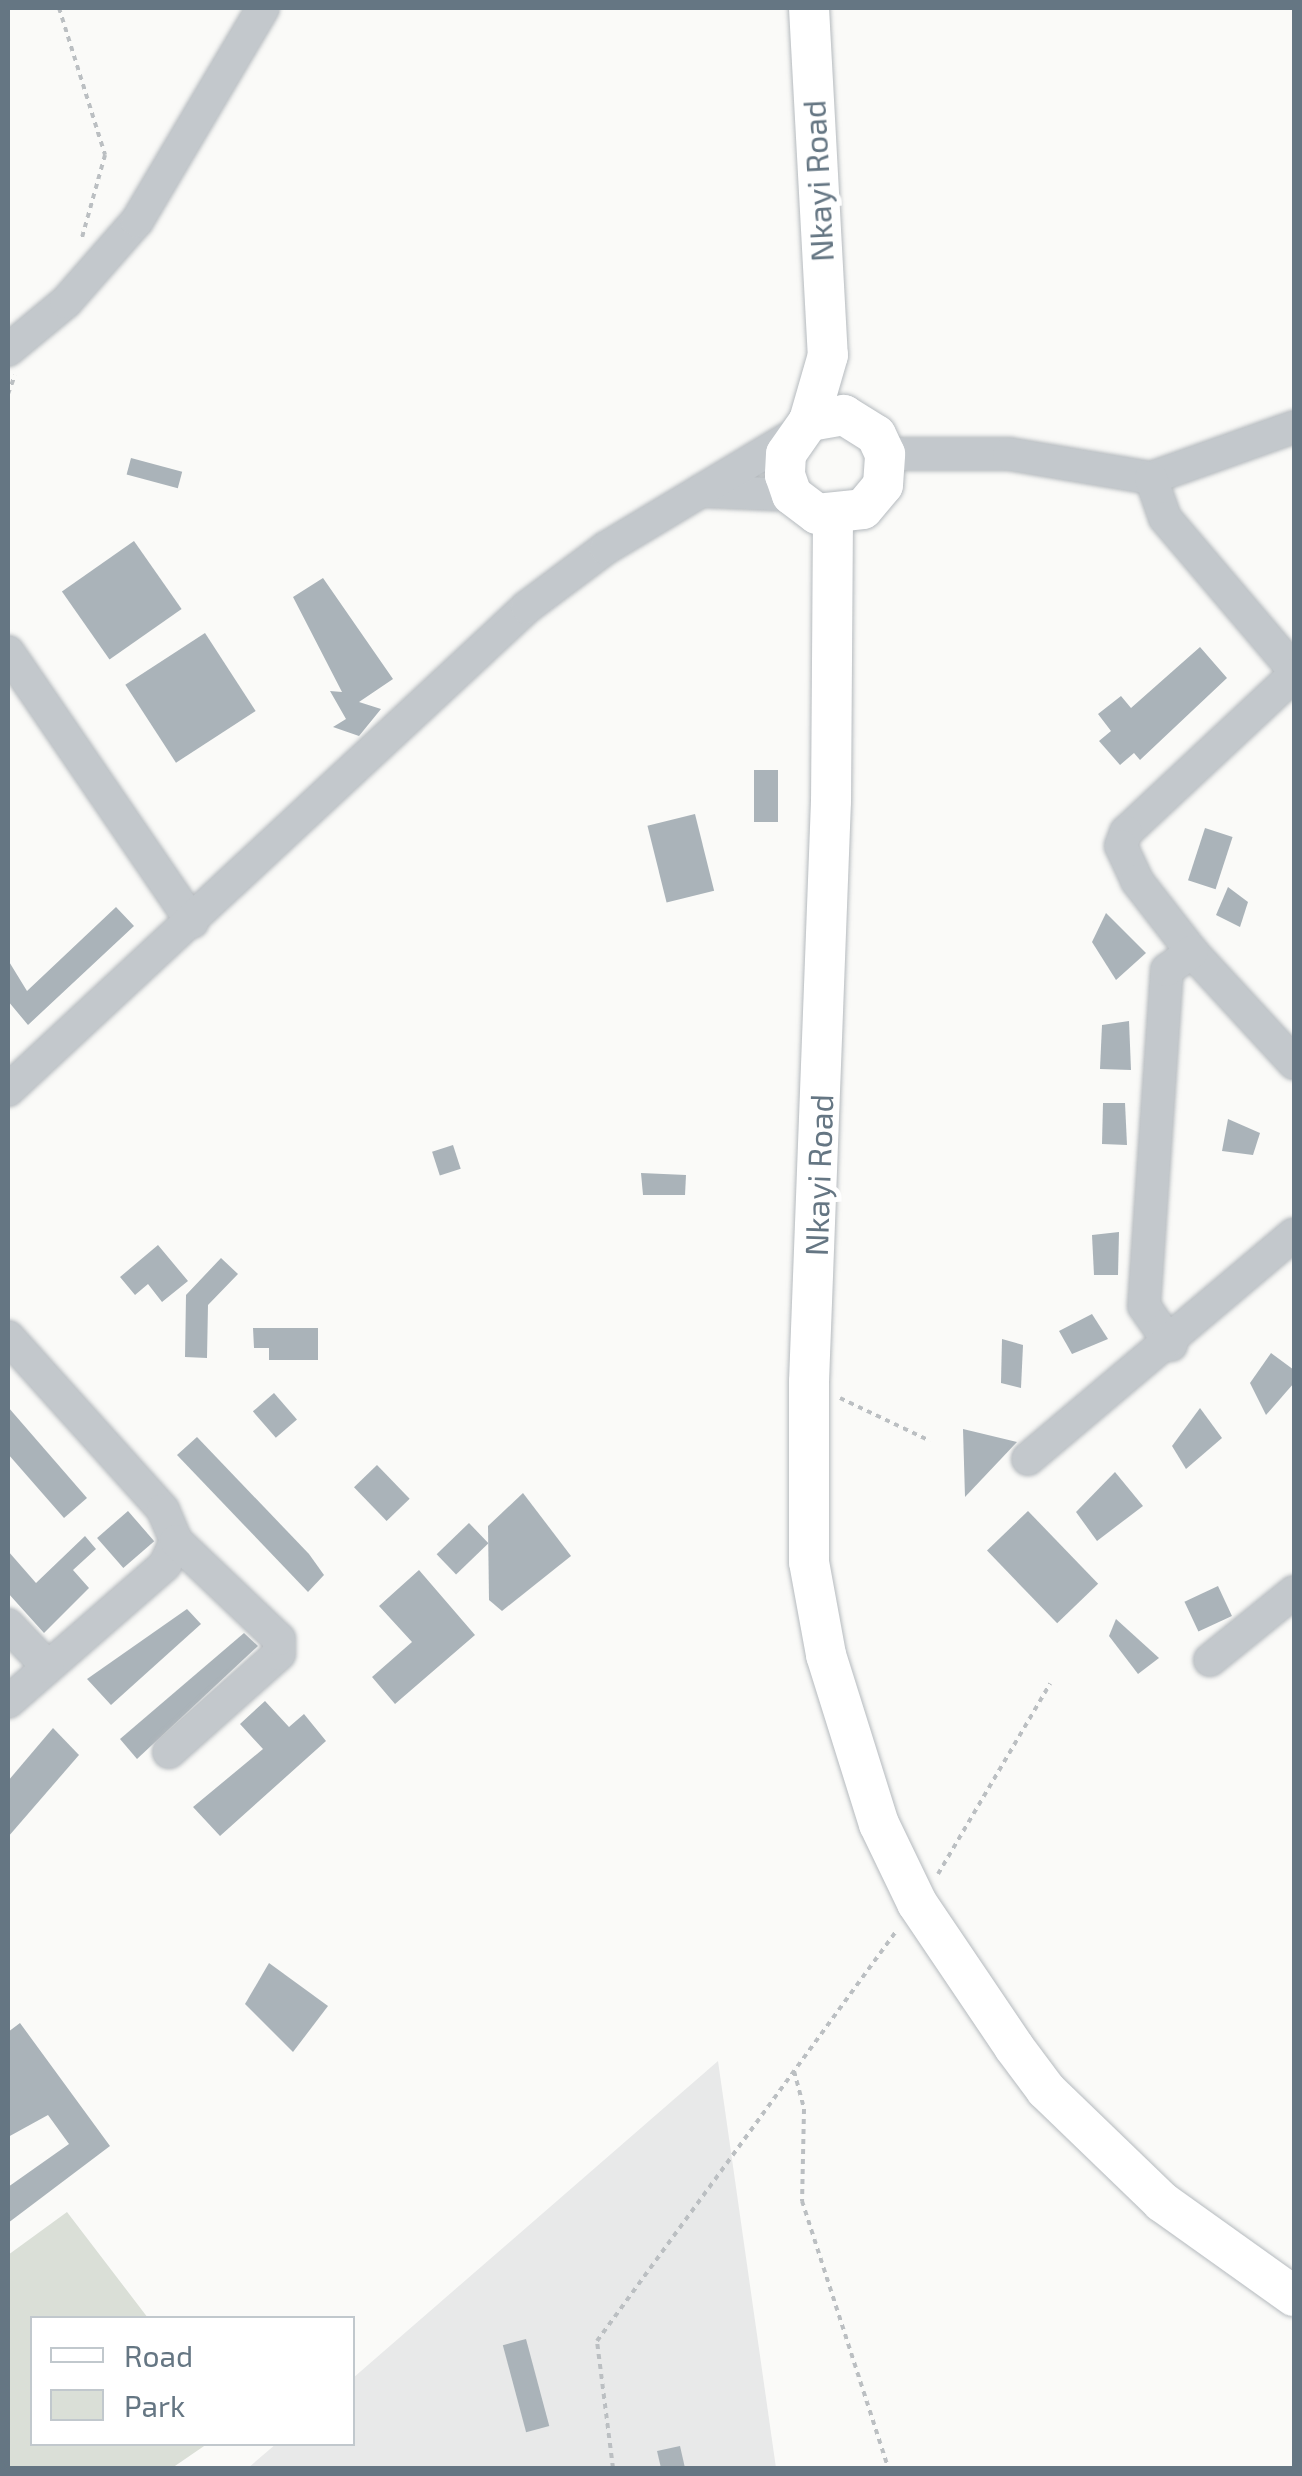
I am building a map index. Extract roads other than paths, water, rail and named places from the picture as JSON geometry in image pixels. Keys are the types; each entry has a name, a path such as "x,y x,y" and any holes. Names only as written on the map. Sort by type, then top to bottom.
{"main road":[{"name":"Nkayi Road","path":"808,8 828,355 860,421 885,454"},
{"name":"Nkayi Road","path":"792,495 785,475 828,355"},
{"path":"802,428 826,415 860,421"},
{"path":"792,495 832,517 863,510 883,485 885,454"},
{"name":"Nkayi Road","path":"832,517 830,820 809,1382 809,1562 826,1656 879,1824 917,1903 1046,2090 1162,2202 1294,2296"}],"street":[{"path":"8,350 81,284 137,222 264,8"},
{"path":"8,1090 527,607 802,428"},
{"path":"885,454 1009,454 1151,478 1294,428"},
{"path":"1151,478 1165,518 1294,673 1126,832 1127,865 1192,952 1294,1063"},
{"path":"701,491 792,495"},
{"path":"8,652 192,922"},
{"path":"1172,1344 1144,1306 1167,970 1192,952"},
{"path":"1028,1459 1172,1344 1294,1234"},
{"path":"8,1337 163,1510 176,1541 279,1638 278,1654 169,1752"},
{"path":"8,1702 165,1564 176,1541"},
{"path":"1210,1660 1294,1592"},
{"path":"8,1625 48,1666"}]}
